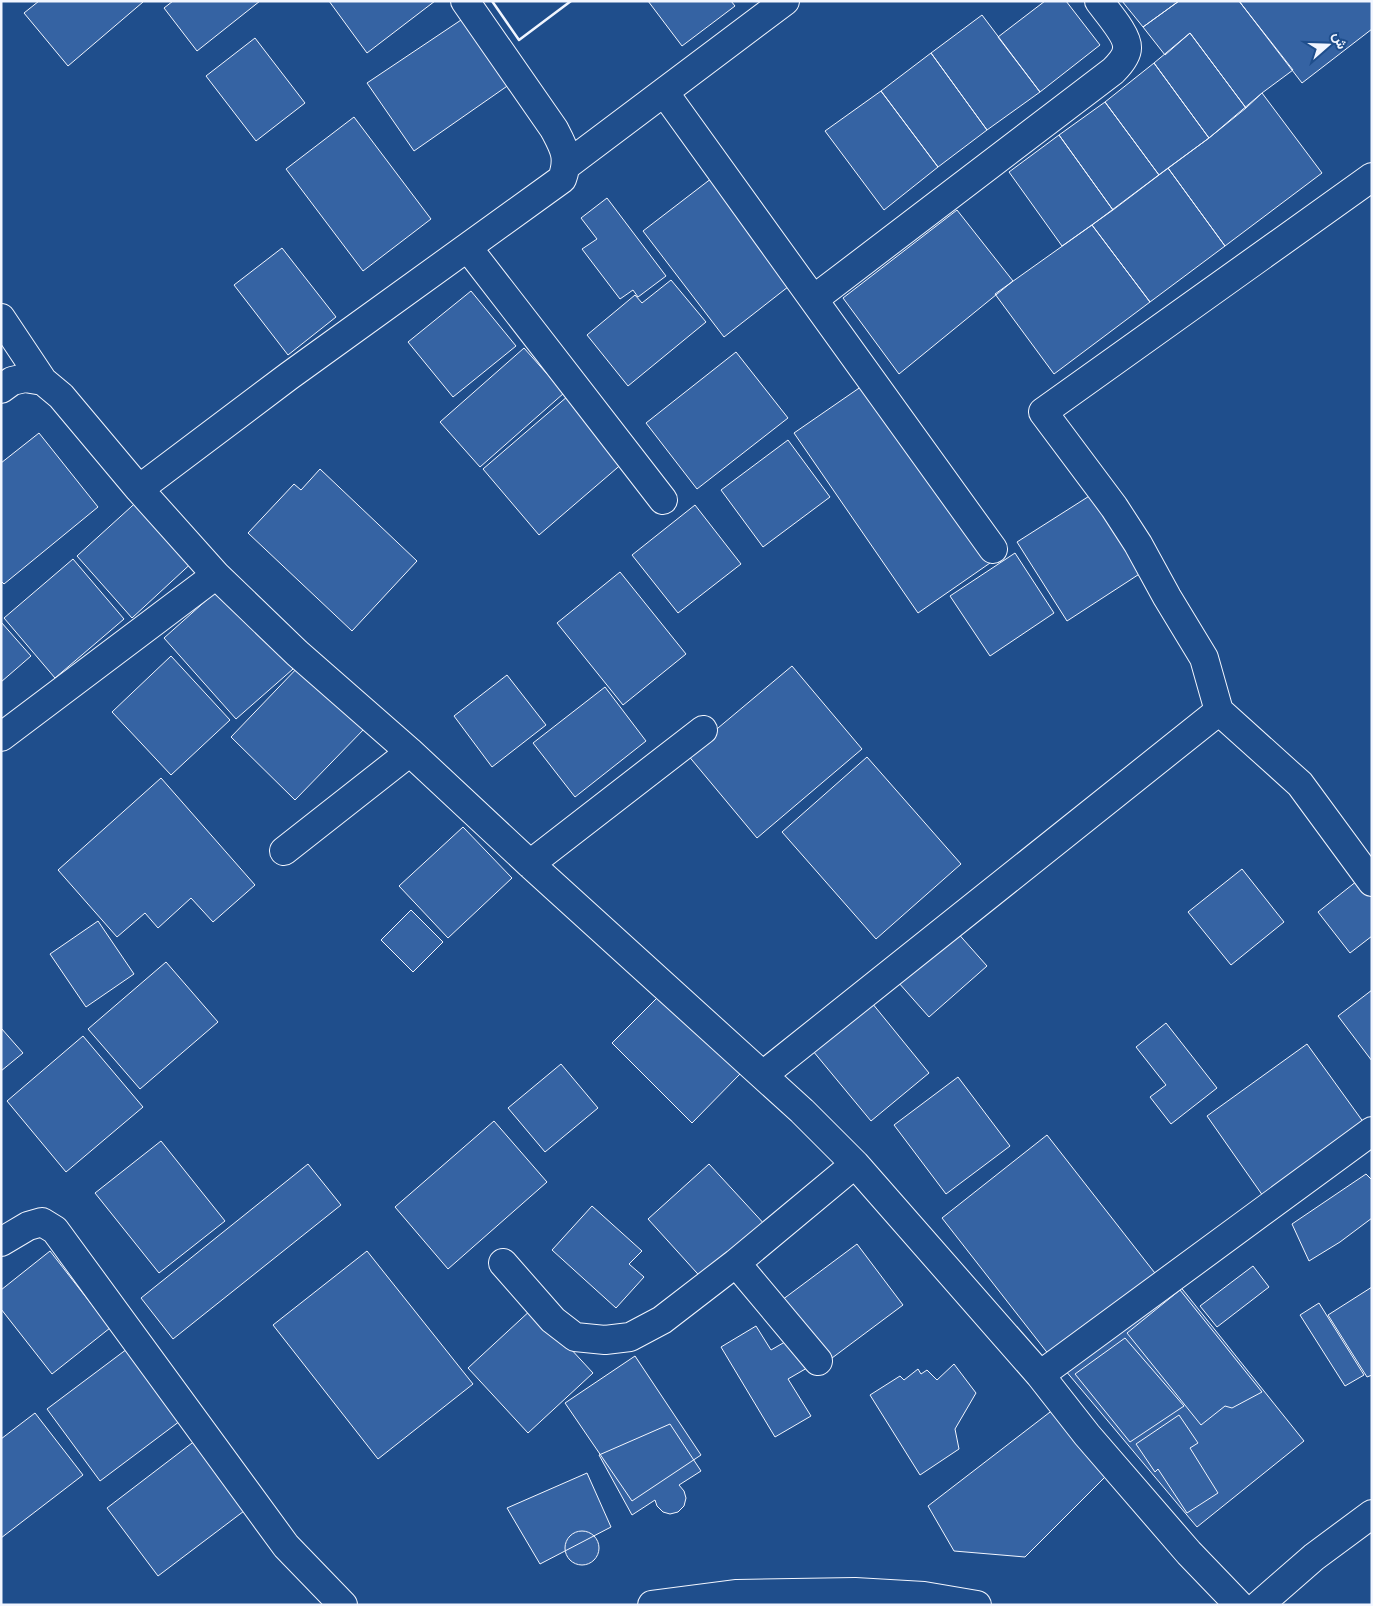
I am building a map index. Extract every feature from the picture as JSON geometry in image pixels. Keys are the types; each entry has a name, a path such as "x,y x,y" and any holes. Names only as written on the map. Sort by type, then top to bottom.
{"street":[{"path":"139,490 289,376 562,179 567,165 564,148 554,129 465,1"},
{"path":"567,165 784,1"},
{"path":"814,300 1119,65 1128,48 1126,40 1099,1"},
{"path":"664,92 994,549"},
{"path":"1372,177 1043,412 1114,507 1138,544 1204,658 1219,711 1300,784 1372,882"},
{"path":"468,248 663,500"},
{"path":"1,318 43,382 61,396 139,490 216,575 297,653 410,752 530,864 763,1075 855,1164 1040,1375 1106,1457 1189,1554 1238,1605"},
{"path":"1,389 12,381 25,378 43,382"},
{"path":"1,737 216,575"},
{"path":"763,1075 1219,711"},
{"path":"530,864 703,730"},
{"path":"284,851 410,752"},
{"path":"1040,1375 1372,1131"},
{"path":"503,1263 553,1320 575,1337 604,1340 630,1337 662,1320 736,1263 855,1164"},
{"path":"1,1242 28,1226 42,1222 55,1230 286,1546 343,1605"},
{"path":"736,1263 818,1361"},
{"path":"1259,1605 1314,1557 1372,1514"},
{"path":"652,1605 737,1594 855,1592 924,1596 977,1605"}],"building":[{"path":"39,1 143,2 68,66 24,13"},
{"path":"173,1 260,1 197,51 164,8"},
{"path":"329,1 435,1 367,53"},
{"path":"648,1 731,1 735,6 682,46"},
{"path":"1045,1 1066,1 1100,45 1040,92 998,37"},
{"path":"1122,1 1179,1 1143,27"},
{"path":"1179,1 1239,1 1293,70 1262,93 1246,108 1190,33 1165,55 1143,27"},
{"path":"1239,1 1372,1 1372,29 1302,83"},
{"path":"982,15 1040,92 987,130 931,53"},
{"path":"467,16 513,82 414,151 367,83"},
{"path":"1190,33 1246,108 1209,138 1154,63"},
{"path":"255,38 305,103 256,141 206,76"},
{"path":"931,53 987,130 938,167 881,91"},
{"path":"1154,63 1209,138 1159,175 1105,102"},
{"path":"881,91 938,167 884,210 825,131"},
{"path":"1262,93 1322,173 1225,246 1168,168 1209,138"},
{"path":"1105,102 1159,175 1113,210 1059,135"},
{"path":"354,117 431,219 363,271 286,169"},
{"path":"1059,135 1113,210 1062,246 1009,172"},
{"path":"1168,168 1225,246 1150,302 1092,225"},
{"path":"712,178 793,283 724,337 643,231"},
{"path":"607,198 666,276 638,297 633,290 620,299 582,249 597,239 581,218"},
{"path":"957,210 1013,281 899,374 843,298"},
{"path":"1092,225 1150,302 1054,374 995,294"},
{"path":"282,248 336,317 288,355 234,285"},
{"path":"671,280 706,322 628,386 587,335 635,295 642,303"},
{"path":"471,291 516,346 453,397 408,342"},
{"path":"524,348 564,393 480,467 440,422"},
{"path":"736,352 788,418 697,489 646,423"},
{"path":"865,384 990,563 918,613 794,433"},
{"path":"568,396 624,462 539,535 483,469"},
{"path":"39,433 98,507 4,584 1,581 1,463"},
{"path":"788,440 830,497 763,547 721,490"},
{"path":"320,469 417,561 352,631 248,533 294,484 301,490"},
{"path":"1094,493 1144,571 1067,621 1017,542"},
{"path":"142,497 197,558 132,618 77,556"},
{"path":"695,505 741,564 678,613 632,555"},
{"path":"1015,553 1054,613 990,656 950,596"},
{"path":"73,559 124,619 55,678 4,618"},
{"path":"620,572 686,654 623,705 557,623"},
{"path":"220,588 293,669 236,719 164,638"},
{"path":"1,622 31,656 1,682"},
{"path":"171,656 230,720 171,775 112,712"},
{"path":"301,664 366,727 295,800 231,737"},
{"path":"792,666 862,749 757,838 687,754"},
{"path":"507,675 546,725 492,767 454,716"},
{"path":"605,687 646,741 575,797 533,743"},
{"path":"867,757 961,864 876,939 782,832"},
{"path":"161,778 255,885 213,922 191,898 158,928 145,913 117,937 58,870"},
{"path":"463,827 512,878 448,938 399,886"},
{"path":"1242,869 1284,922 1231,965 1188,912"},
{"path":"1372,869 1372,936 1350,953 1318,912"},
{"path":"411,910 443,942 413,972 381,940"},
{"path":"98,921 134,974 86,1007 50,954"},
{"path":"955,930 987,966 929,1017 898,982"},
{"path":"166,962 218,1022 140,1089 88,1029"},
{"path":"1372,990 1372,1061 1338,1016"},
{"path":"661,994 740,1074 692,1123 612,1043"},
{"path":"872,1003 929,1073 871,1121 813,1051"},
{"path":"1166,1023 1217,1088 1171,1124 1150,1097 1166,1085 1136,1047"},
{"path":"1,1028 23,1053 1,1071"},
{"path":"83,1036 143,1107 66,1172 7,1101"},
{"path":"1307,1044 1364,1123 1263,1196 1207,1116"},
{"path":"561,1064 598,1108 545,1152 508,1108"},
{"path":"958,1077 1010,1146 946,1194 894,1125"},
{"path":"494,1121 547,1182 448,1269 395,1207"},
{"path":"1047,1135 1158,1277 1053,1360 942,1218"},
{"path":"161,1141 225,1221 159,1273 95,1193"},
{"path":"308,1164 341,1205 173,1339 141,1298"},
{"path":"709,1164 767,1227 706,1283 648,1219"},
{"path":"1366,1174 1372,1180 1372,1218 1340,1242 1309,1261 1292,1224"},
{"path":"592,1206 642,1251 629,1264 644,1277 616,1308 552,1250"},
{"path":"857,1244 903,1305 828,1361 782,1300"},
{"path":"50,1251 110,1328 52,1374 1,1309 1,1290"},
{"path":"367,1251 473,1384 378,1459 273,1325"},
{"path":"1253,1266 1269,1287 1217,1327 1200,1306"},
{"path":"1179,1285 1304,1441 1197,1527 1065,1370"},
{"path":"1372,1287 1372,1375 1367,1377 1328,1315"},
{"path":"1180,1290 1262,1392 1232,1408 1225,1406 1201,1425 1127,1333"},
{"path":"1319,1303 1364,1375 1345,1386 1300,1315"},
{"path":"533,1308 593,1373 528,1433 468,1368"},
{"path":"756,1326 771,1350 790,1339 807,1368 788,1379 811,1416 775,1437 721,1347"},
{"path":"1125,1338 1184,1406 1130,1442 1075,1374"},
{"path":"131,1346 184,1418 100,1481 47,1409"},
{"path":"635,1356 701,1455 632,1501 565,1403"},
{"path":"954,1364 976,1393 955,1429 959,1449 920,1475 870,1395 900,1376 904,1380 918,1369 921,1374 927,1370 937,1380"},
{"path":"1054,1409 1109,1473 1025,1557 954,1551 928,1506"},
{"path":"35,1413 83,1475 1,1538 1,1439"},
{"path":"1179,1415 1198,1443 1190,1448 1218,1493 1187,1513 1158,1469 1155,1472 1136,1444"},
{"path":"670,1424 701,1471 679,1485 684,1491 686,1498 684,1506 678,1512 670,1514 663,1512 657,1506 655,1500 632,1515 599,1455"},
{"path":"196,1440 248,1508 158,1576 107,1508"},
{"path":"587,1473 611,1527 540,1564 507,1508"},
{"path":"582,1531 594,1536 599,1548 594,1560 582,1565 570,1560 565,1548 570,1536"}],"wall":[{"path":"492,1 519,40 571,1"}]}
